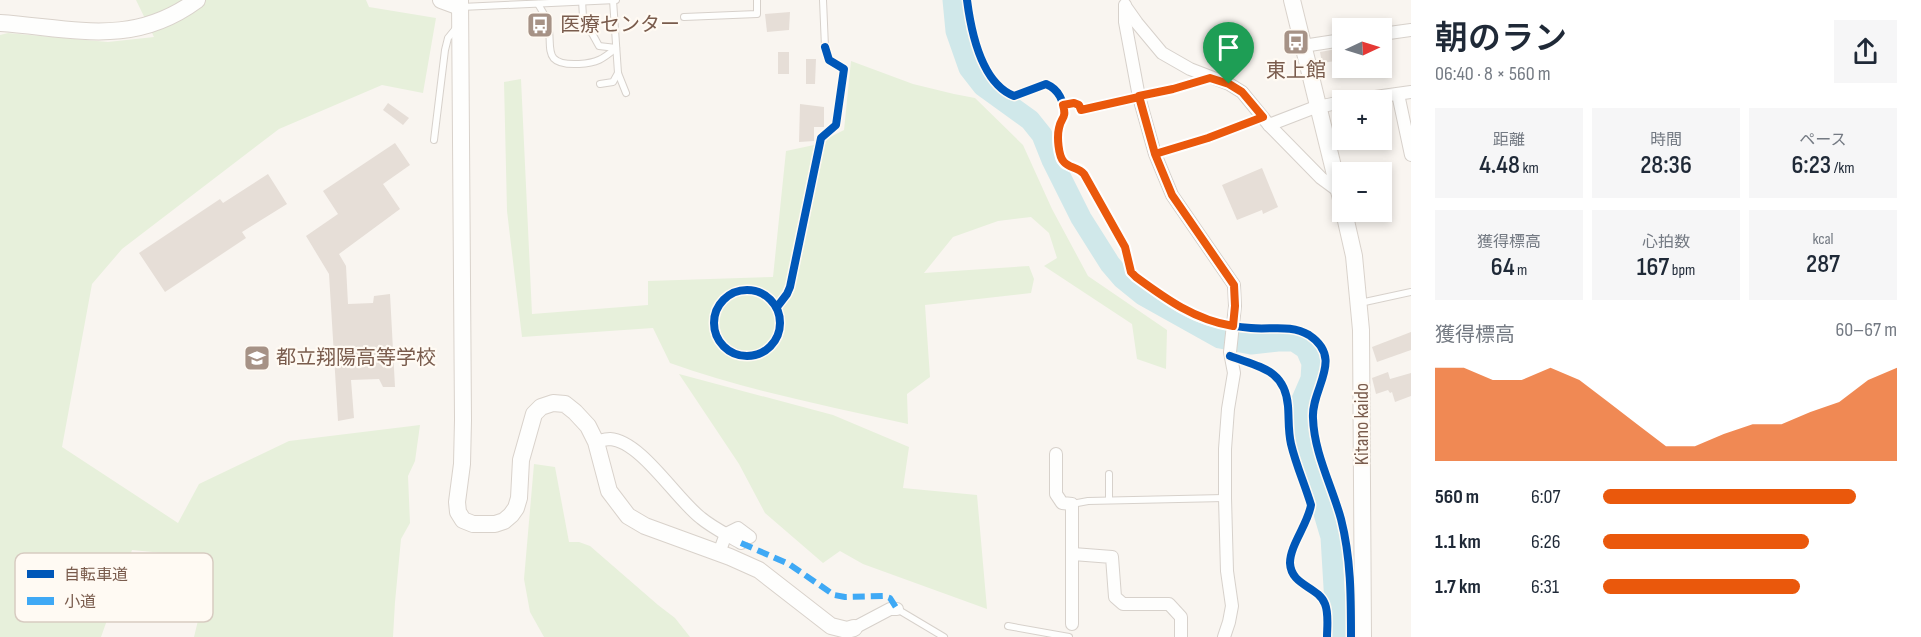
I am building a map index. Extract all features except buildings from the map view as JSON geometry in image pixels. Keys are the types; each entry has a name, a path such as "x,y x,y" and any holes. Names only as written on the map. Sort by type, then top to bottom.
{"street":[{"path":"441,0 460,10 463,420 462,464 457,501 458,512 463,520 473,524 495,524 511,515 519,498 521,460 534,414 542,407 553,403 565,404 588,426 596,442 609,491 628,516 645,526 759,570 838,629 854,628 890,609 897,609"},
{"path":"1296,1 1304,46 1332,162"},
{"path":"0,23 83,32 108,32 154,23 191,2"},
{"path":"1123,3 1162,53 1242,92 1266,121 1332,189"},
{"path":"1123,3 1139,96 1155,154 1172,195 1234,285 1235,306 1230,352 1234,373 1225,450 1227,571 1232,606 1230,622 1224,637"},
{"path":"1392,33 1411,30"},
{"path":"1304,46 1332,42"},
{"path":"1405,93 1411,155"},
{"path":"1266,121 1332,104"},
{"name":"Kitano kaido","path":"1346,222 1354,256 1360,303 1363,637"},
{"path":"596,442 613,440 633,449 701,519 726,534 745,540"},
{"path":"1056,454 1056,494 1062,503 1072,504 1072,624"},
{"path":"719,553 726,534"},
{"path":"1073,554 1112,557 1115,597 1118,601 1123,604 1169,604 1181,617 1181,637"}],"lane":[{"path":"434,140 446,44 460,10 614,0 618,73 626,93"},
{"path":"684,17 757,14 756,0"},
{"path":"823,0 825,47"},
{"path":"582,1 583,17 599,46 616,48"},
{"path":"538,4 548,21 549,51 557,61 566,64 594,63 616,48"},
{"path":"600,84 613,82 618,73"},
{"path":"1081,110 1210,78"},
{"path":"1155,154 1266,121"},
{"path":"1360,303 1411,292"},
{"path":"1109,474 1109,501"},
{"path":"1072,504 1088,501 1225,498"},
{"path":"897,609 944,637"},
{"path":"1008,626 1069,637"}],"green space":[{"path":"136,0 366,0 369,7 436,18 423,93 382,85 279,129 122,249 92,284 62,447 178,523 199,484 289,441 420,425 415,461 408,476 410,523 401,539 393,637 194,637 198,622 213,622 213,553 163,553 132,550 131,553 15,553 15,622 106,622 101,637 0,637 0,35 8,33 108,42 154,37"},
{"path":"851,61 913,84 975,98 1023,145 1052,209 1088,276 1167,330 1166,369 1137,359 1132,324 1044,266 1057,258 1049,233 1031,217 998,221 953,237 924,273 1029,266 1034,279 1031,293 925,305 930,377 907,394 908,424 758,390 670,363 653,328 522,337 507,211 504,82 521,79 532,314 648,305 648,281 773,277 786,151 814,145 844,130"},
{"path":"679,374 833,415 909,447 903,488 977,495 987,609 863,564 840,551 823,563 765,513 739,464"},
{"path":"534,464 555,467 569,542 579,542 590,546 675,618 690,637 544,637 530,612 524,579"}],"waterway":[{"path":"953,0 956,31 969,68 983,86 1030,120 1042,135 1081,218 1110,264 1122,278 1143,295 1220,338 1251,344 1294,341 1306,349 1312,363 1311,379 1298,409 1298,426 1331,537 1337,637"}],"marked path":[{"path":"741,543 789,564 834,595 884,596 890,598 897,609"}],"cycle path":[{"path":"967,0 975,41 993,80 1014,96 1046,84 1055,89 1060,96 1065,115 1058,129 1061,159 1065,164 1080,169 1084,174 1125,247 1131,272 1136,277 1173,303 1204,319 1242,327 1295,330 1309,335 1319,344 1325,354 1326,364 1314,407 1314,431 1320,457 1341,519 1347,548 1351,637"},
{"path":"777,307 790,287 821,138 836,125 844,69 829,60 825,47"},
{"path":"753,290 771,299 778,310 780,323 778,336 771,347 760,354 741,356 723,347 716,336 714,317 723,299 734,292 753,290"},
{"path":"1230,356 1269,371 1282,384 1286,394 1291,444 1311,505 1293,549 1290,563 1295,577 1322,598 1326,608 1327,637"}],"place":[{"name":"医療センター","path":"540,25"},
{"name":"東上館","path":"1296,42"},
{"name":"都立翔陽高等学校","path":"257,358"}],"route":[{"path":"1229,84 1210,78 1139,96 1149,136 1155,154 1172,195 1234,285 1233,326 1193,314 1171,302 1131,272 1125,247 1084,174 1080,169 1065,164 1061,159 1058,131 1065,117 1063,105 1074,103 1079,105 1081,110 1139,97 1149,136 1155,154 1208,138 1263,117 1242,92 1229,84"}]}
